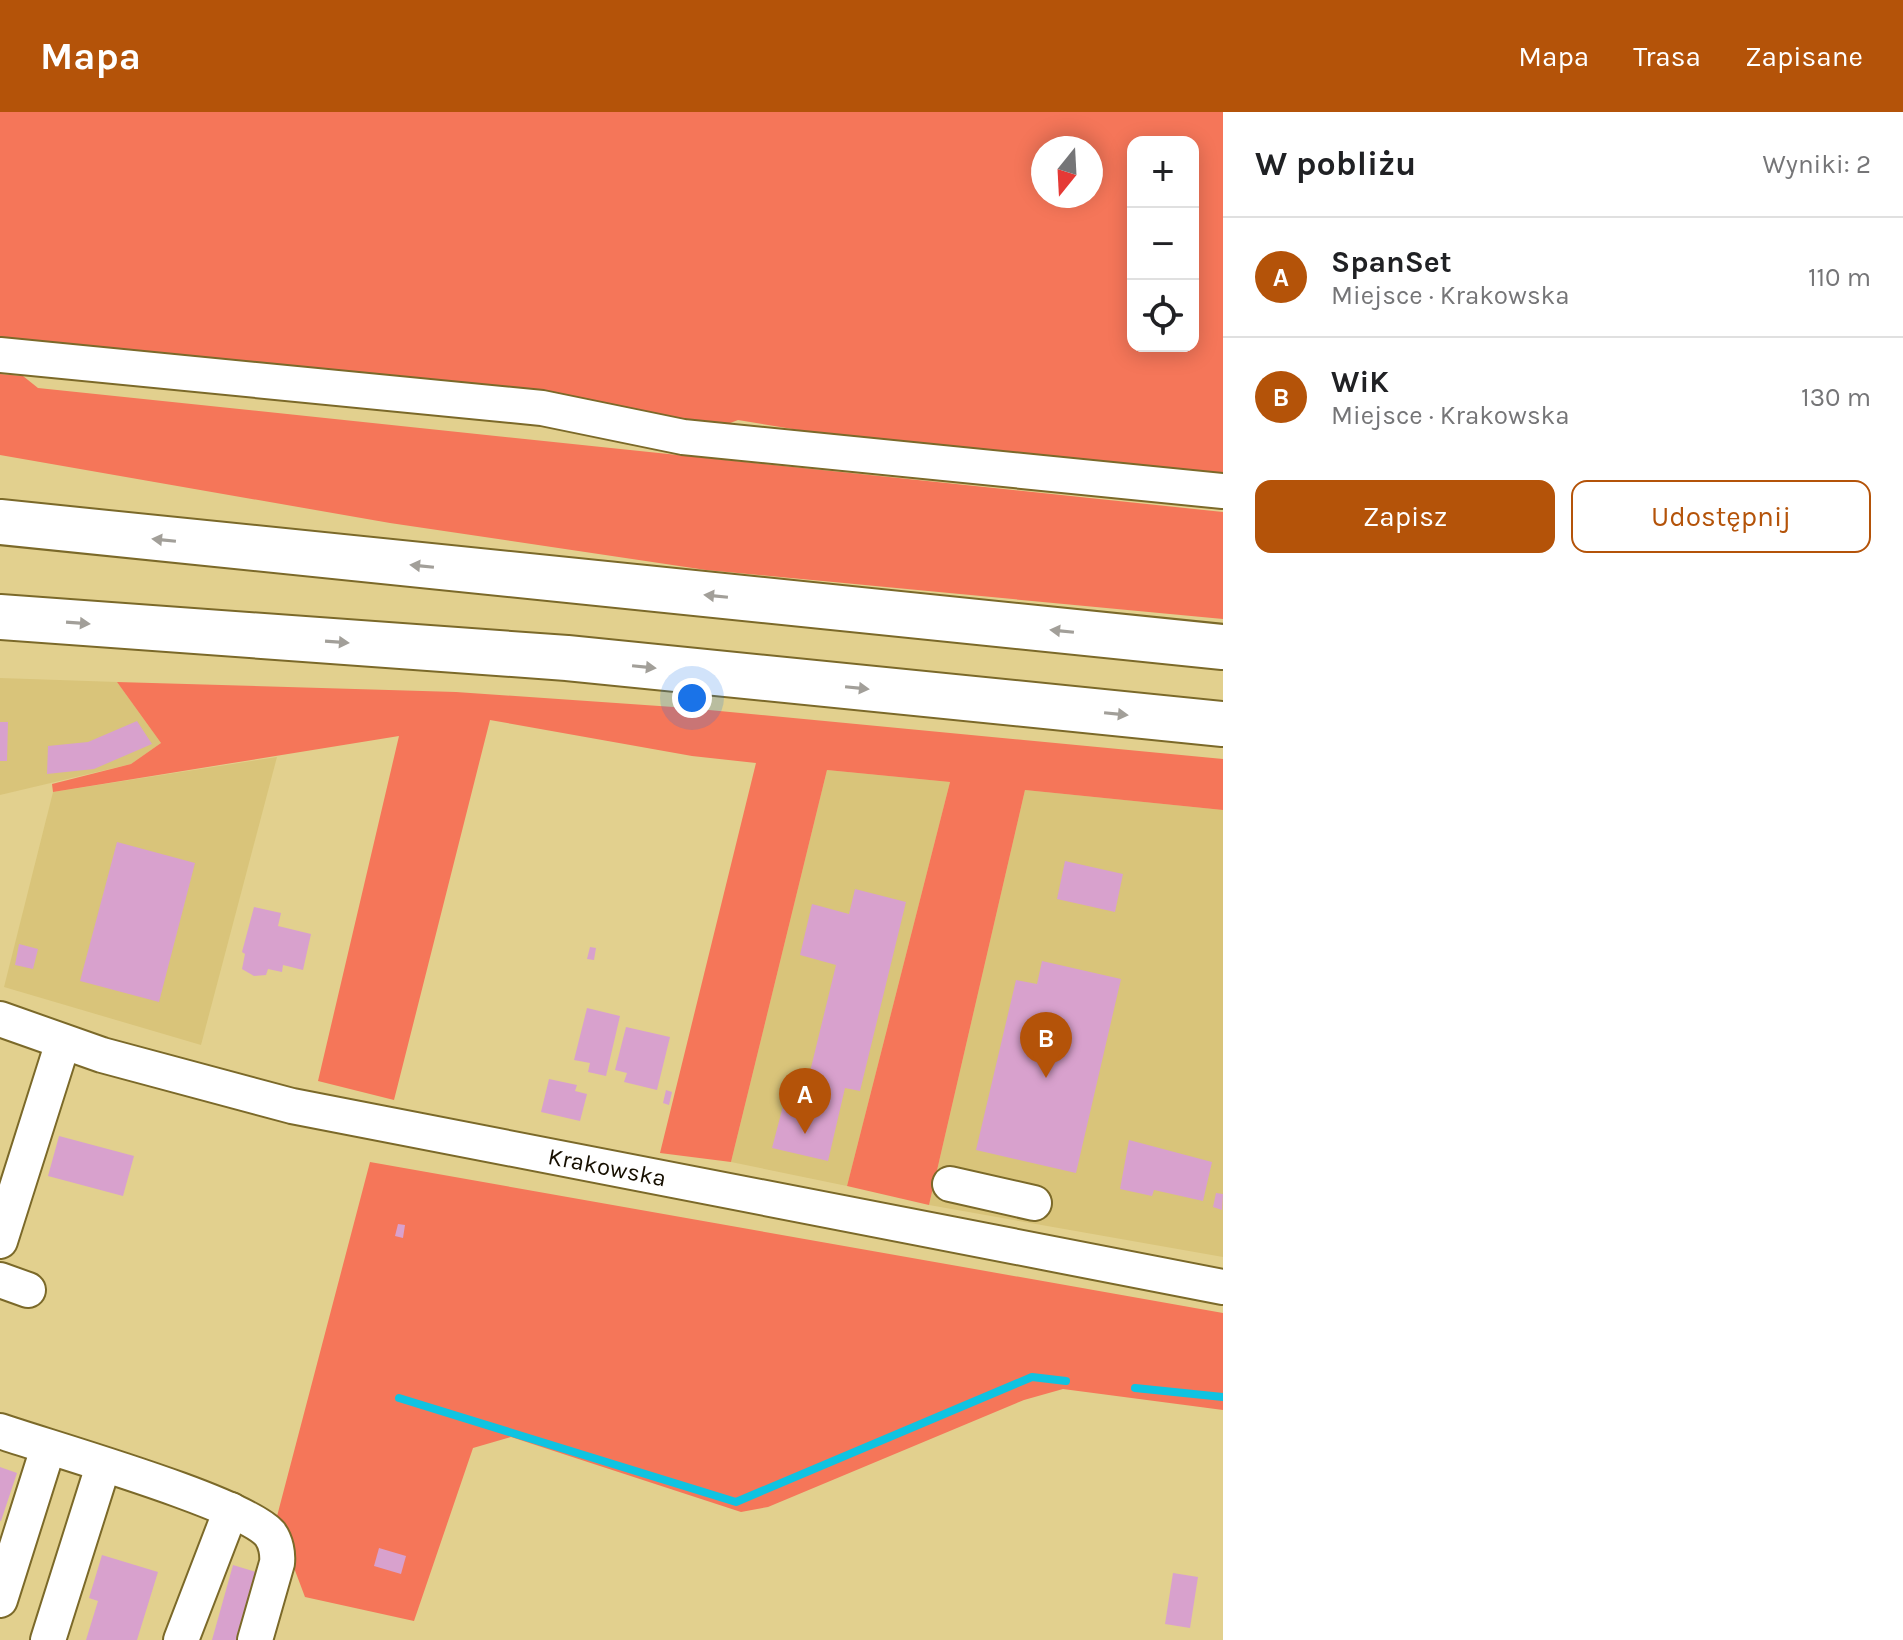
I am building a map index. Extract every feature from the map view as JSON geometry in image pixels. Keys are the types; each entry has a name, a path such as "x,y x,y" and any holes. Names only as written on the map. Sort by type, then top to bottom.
{"highway":[{"path":"0,522 1223,647"},
{"path":"0,617 567,658 1223,724"}],"street":[{"path":"0,355 542,408 683,437 1223,491"},
{"name":"Krakowska","path":"0,1019 63,1042 214,1087 292,1106 1223,1287"},
{"path":"0,1241 63,1042"},
{"path":"950,1184 1034,1203"},
{"path":"0,1431 231,1510 270,1535 278,1554 255,1640"},
{"path":"0,1600 48,1448"},
{"path":"48,1640 103,1466"},
{"path":"181,1640 231,1510"}],"shaded area":[{"path":"0,112 1223,112 1223,483 835,436 738,420 709,431 0,341"},
{"path":"0,374 23,376 38,388 1223,512 1223,619 706,570 390,523 0,455"},
{"path":"0,678 117,682 161,743 131,764 0,795"},
{"path":"117,682 456,692 688,708 1223,759 1223,810 1025,790 929,1205 847,1186 950,782 827,770 731,1162 660,1153 756,763 692,756 490,720 394,1100 318,1081 399,736 53,792 52,784 131,764 161,743"},
{"path":"277,757 201,1045 4,987 53,792"},
{"path":"827,770 950,782 847,1186 731,1162"},
{"path":"1025,790 1223,810 1223,1257 929,1205"},
{"path":"370,1162 1223,1313 1223,1410 1063,1389 1024,1400 768,1507 741,1512 511,1437 473,1448 414,1621 305,1597 276,1520"}],"building":[{"path":"137,721 152,744 94,769 47,774 48,746 88,742"},
{"path":"0,722 8,722 7,761 0,761"},
{"path":"117,842 195,863 159,1002 80,981"},
{"path":"1065,861 1123,874 1115,912 1057,899"},
{"path":"855,889 906,902 860,1091 845,1088 828,1161 772,1148 783,1106 796,1109 802,1083 807,1084 836,965 800,955 812,904 849,914"},
{"path":"254,907 281,913 278,926 311,934 303,970 283,965 282,972 268,969 266,975 254,976 242,969 245,954 242,952"},
{"path":"19,944 38,949 33,969 15,965"},
{"path":"590,947 596,948 594,960 587,959"},
{"path":"1042,961 1121,979 1076,1173 976,1150 1016,980 1037,984"},
{"path":"587,1008 620,1016 606,1076 588,1072 590,1063 574,1060"},
{"path":"626,1027 670,1037 657,1090 624,1082 627,1073 615,1070"},
{"path":"549,1079 577,1085 575,1091 587,1094 580,1121 541,1112"},
{"path":"666,1090 672,1092 669,1105 663,1103"},
{"path":"59,1136 134,1156 123,1196 48,1176"},
{"path":"1129,1140 1212,1162 1203,1201 1154,1190 1152,1196 1120,1189"},
{"path":"1216,1193 1223,1194 1222,1210 1213,1207"},
{"path":"398,1224 405,1225 403,1238 395,1236"},
{"path":"0,1467 17,1473 1,1521 0,1521"},
{"path":"379,1548 406,1556 401,1574 374,1566"},
{"path":"102,1555 158,1572 137,1640 86,1640 98,1601 89,1598"},
{"path":"233,1565 256,1572 238,1640 212,1640"},
{"path":"1173,1573 1198,1577 1190,1628 1165,1624"}],"waterway":[{"path":"399,1398 736,1502 1032,1377 1066,1381"},
{"path":"1135,1388 1223,1397"}],"place":[{"name":"WiK","path":"1046,1078"},
{"name":"SpanSet","path":"805,1134"}]}
